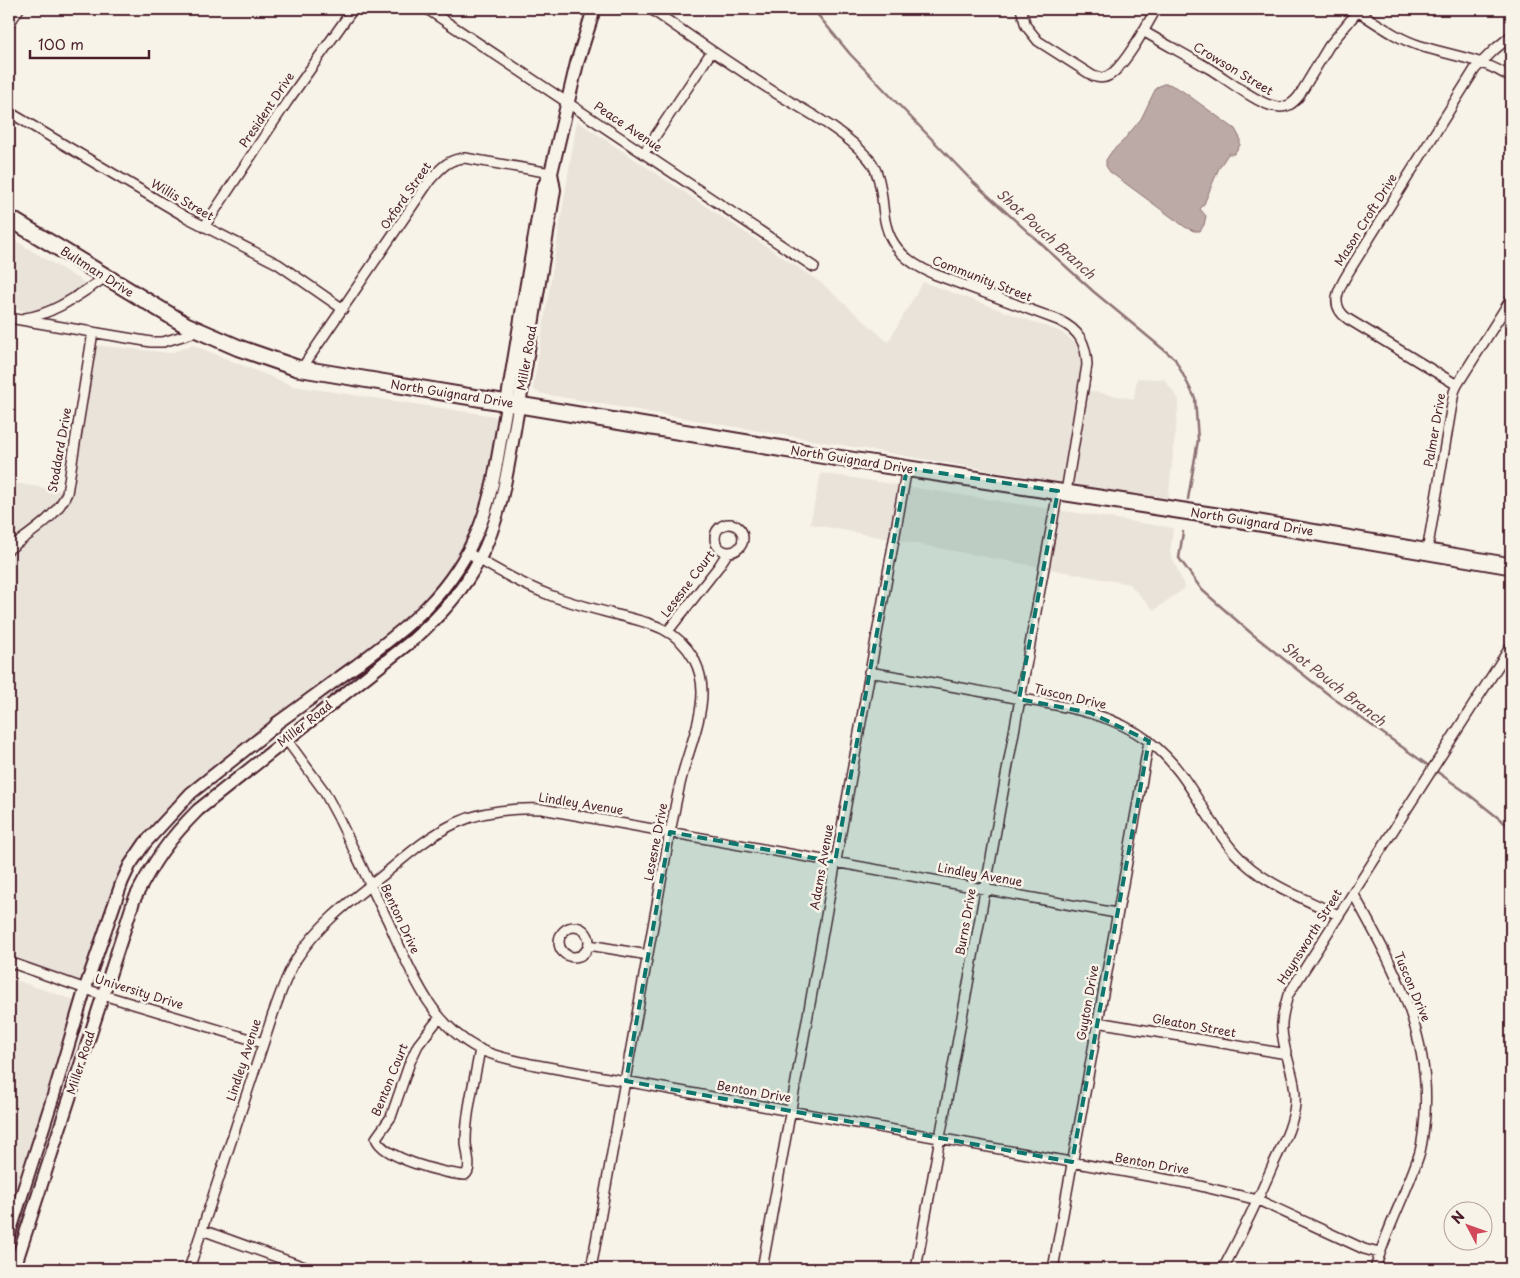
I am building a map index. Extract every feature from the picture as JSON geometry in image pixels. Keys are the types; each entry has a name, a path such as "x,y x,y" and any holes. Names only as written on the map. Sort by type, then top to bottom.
{"highway":[{"name":"Bultman Drive","path":"9,218 192,328"},
{"name":"North Guignard Drive","path":"192,328 239,348 302,368 1511,566"}],"main road":[{"name":"Miller Road","path":"513,404 554,190 551,174 567,101 594,9"}],"street":[{"path":"9,24 18,9"},
{"name":"President Drive","path":"204,227 287,102 353,9"},
{"name":"Peace Avenue","path":"427,9 814,267"},
{"name":"Community Street","path":"651,9 844,137 868,158 876,168 880,181 884,220 890,239 901,254 934,274 1058,320 1069,325 1076,332 1085,345 1088,364 1062,492"},
{"path":"1022,9 1026,26 1038,41 1093,76 1100,78 1106,78 1112,74 1143,31 1156,9"},
{"path":"1356,10 1404,39 1420,46 1495,68 1511,78"},
{"name":"Crowson Street","path":"1143,31 1210,69 1262,102 1273,107 1286,107 1294,103 1329,46 1356,10"},
{"name":"Mason Croft Drive","path":"1457,385 1348,319 1339,311 1336,300 1354,263 1480,63 1511,36"},
{"path":"644,153 712,51"},
{"name":"Willis Street","path":"9,112 204,227 280,265 344,308"},
{"name":"Oxford Street","path":"302,368 430,180 444,165 451,160 465,158 551,174"},
{"path":"12,319 34,317 62,306 106,277"},
{"name":"Palmer Drive","path":"1428,552 1454,392 1511,299"},
{"path":"12,319 163,342 192,328"},
{"name":"Stoddard Drive","path":"9,549 55,512 63,503 67,493 93,332"},
{"name":"Miller Road","path":"9,1235 54,1097 85,989 122,882 130,865 145,844 192,793 277,723 403,630 442,591 467,552 479,528 513,404"},
{"name":"Miller Road","path":"14,1269 134,900 159,854 198,810 414,640 453,600 480,560 489,538 503,491 513,404"},
{"name":"Adams Avenue","path":"762,1269 907,468"},
{"name":"Burns Drive","path":"916,1269 1019,699 1062,492"},
{"name":"Lesesne Drive","path":"467,552 550,595 580,605 644,621 668,632 680,640 690,653 698,668 702,689 700,713 682,777 670,832 592,1269"},
{"name":"Lesesne Court","path":"668,632 728,552"},
{"name":"Haynsworth Street","path":"1223,1269 1258,1200 1289,1130 1293,1114 1295,1090 1282,1028 1288,995 1423,783 1510,651"},
{"name":"Tuscon Drive","path":"869,672 1091,713 1126,727 1160,750 1176,768 1203,804 1218,832 1245,863 1268,880 1338,915"},
{"name":"Benton Drive","path":"286,739 324,791 421,992 440,1017 456,1033 480,1049 509,1059 1192,1184 1258,1200 1364,1249 1379,1253"},
{"name":"Guyton Drive","path":"1052,1269 1149,741"},
{"name":"Lindley Avenue","path":"189,1269 282,988 297,959 319,928 433,836 456,823 472,817 503,810 542,809 1116,913"},
{"name":"Tuscon Drive","path":"1353,893 1372,926 1408,1005 1420,1042 1426,1077 1423,1134 1419,1154 1374,1269"},
{"path":"589,945 648,955"},
{"name":"University Drive","path":"9,962 103,995 263,1044"},
{"name":"Benton Court","path":"440,1017 418,1045 410,1062 391,1117 377,1135 376,1138 380,1147 390,1153 450,1174 465,1175 468,1173 466,1149 467,1123 480,1049"},
{"name":"Gleaton Street","path":"1097,1022 1287,1054"},
{"path":"202,1230 310,1269"}],"highlighted area":[{"path":"907,468 1058,491 1019,699 1091,713 1149,741 1072,1162 626,1081 670,832 835,862"}],"shaded area":[{"path":"1163,84 1169,84 1181,90 1235,129 1240,138 1240,145 1234,154 1228,154 1219,168 1204,204 1200,209 1206,216 1200,231 1194,231 1185,227 1110,172 1106,166 1106,160 1112,151 1141,119 1156,88"},
{"path":"577,121 820,282 888,342 923,282 1061,332 1077,344 1081,364 1079,389 1134,399 1137,378 1164,379 1179,400 1168,501 538,393 533,388"},
{"path":"9,237 87,284 73,296 33,314 9,306"},
{"path":"85,344 170,353 193,345 293,386 495,416 497,421 482,500 461,551 446,576 426,602 399,627 199,785 139,849 85,989 9,959 9,482 62,491"},
{"path":"821,473 1173,528 1170,552 1185,588 1154,610 1129,584 810,524"},
{"path":"9,978 77,1001 9,1208"}],"waterway":[{"name":"Shot Pouch Branch","path":"813,9 850,54 973,182 1094,292 1175,359 1195,398 1198,440 1188,499"},
{"name":"Shot Pouch Branch","path":"1183,532 1179,558 1202,590 1251,633 1333,698 1467,793 1511,828"}]}
